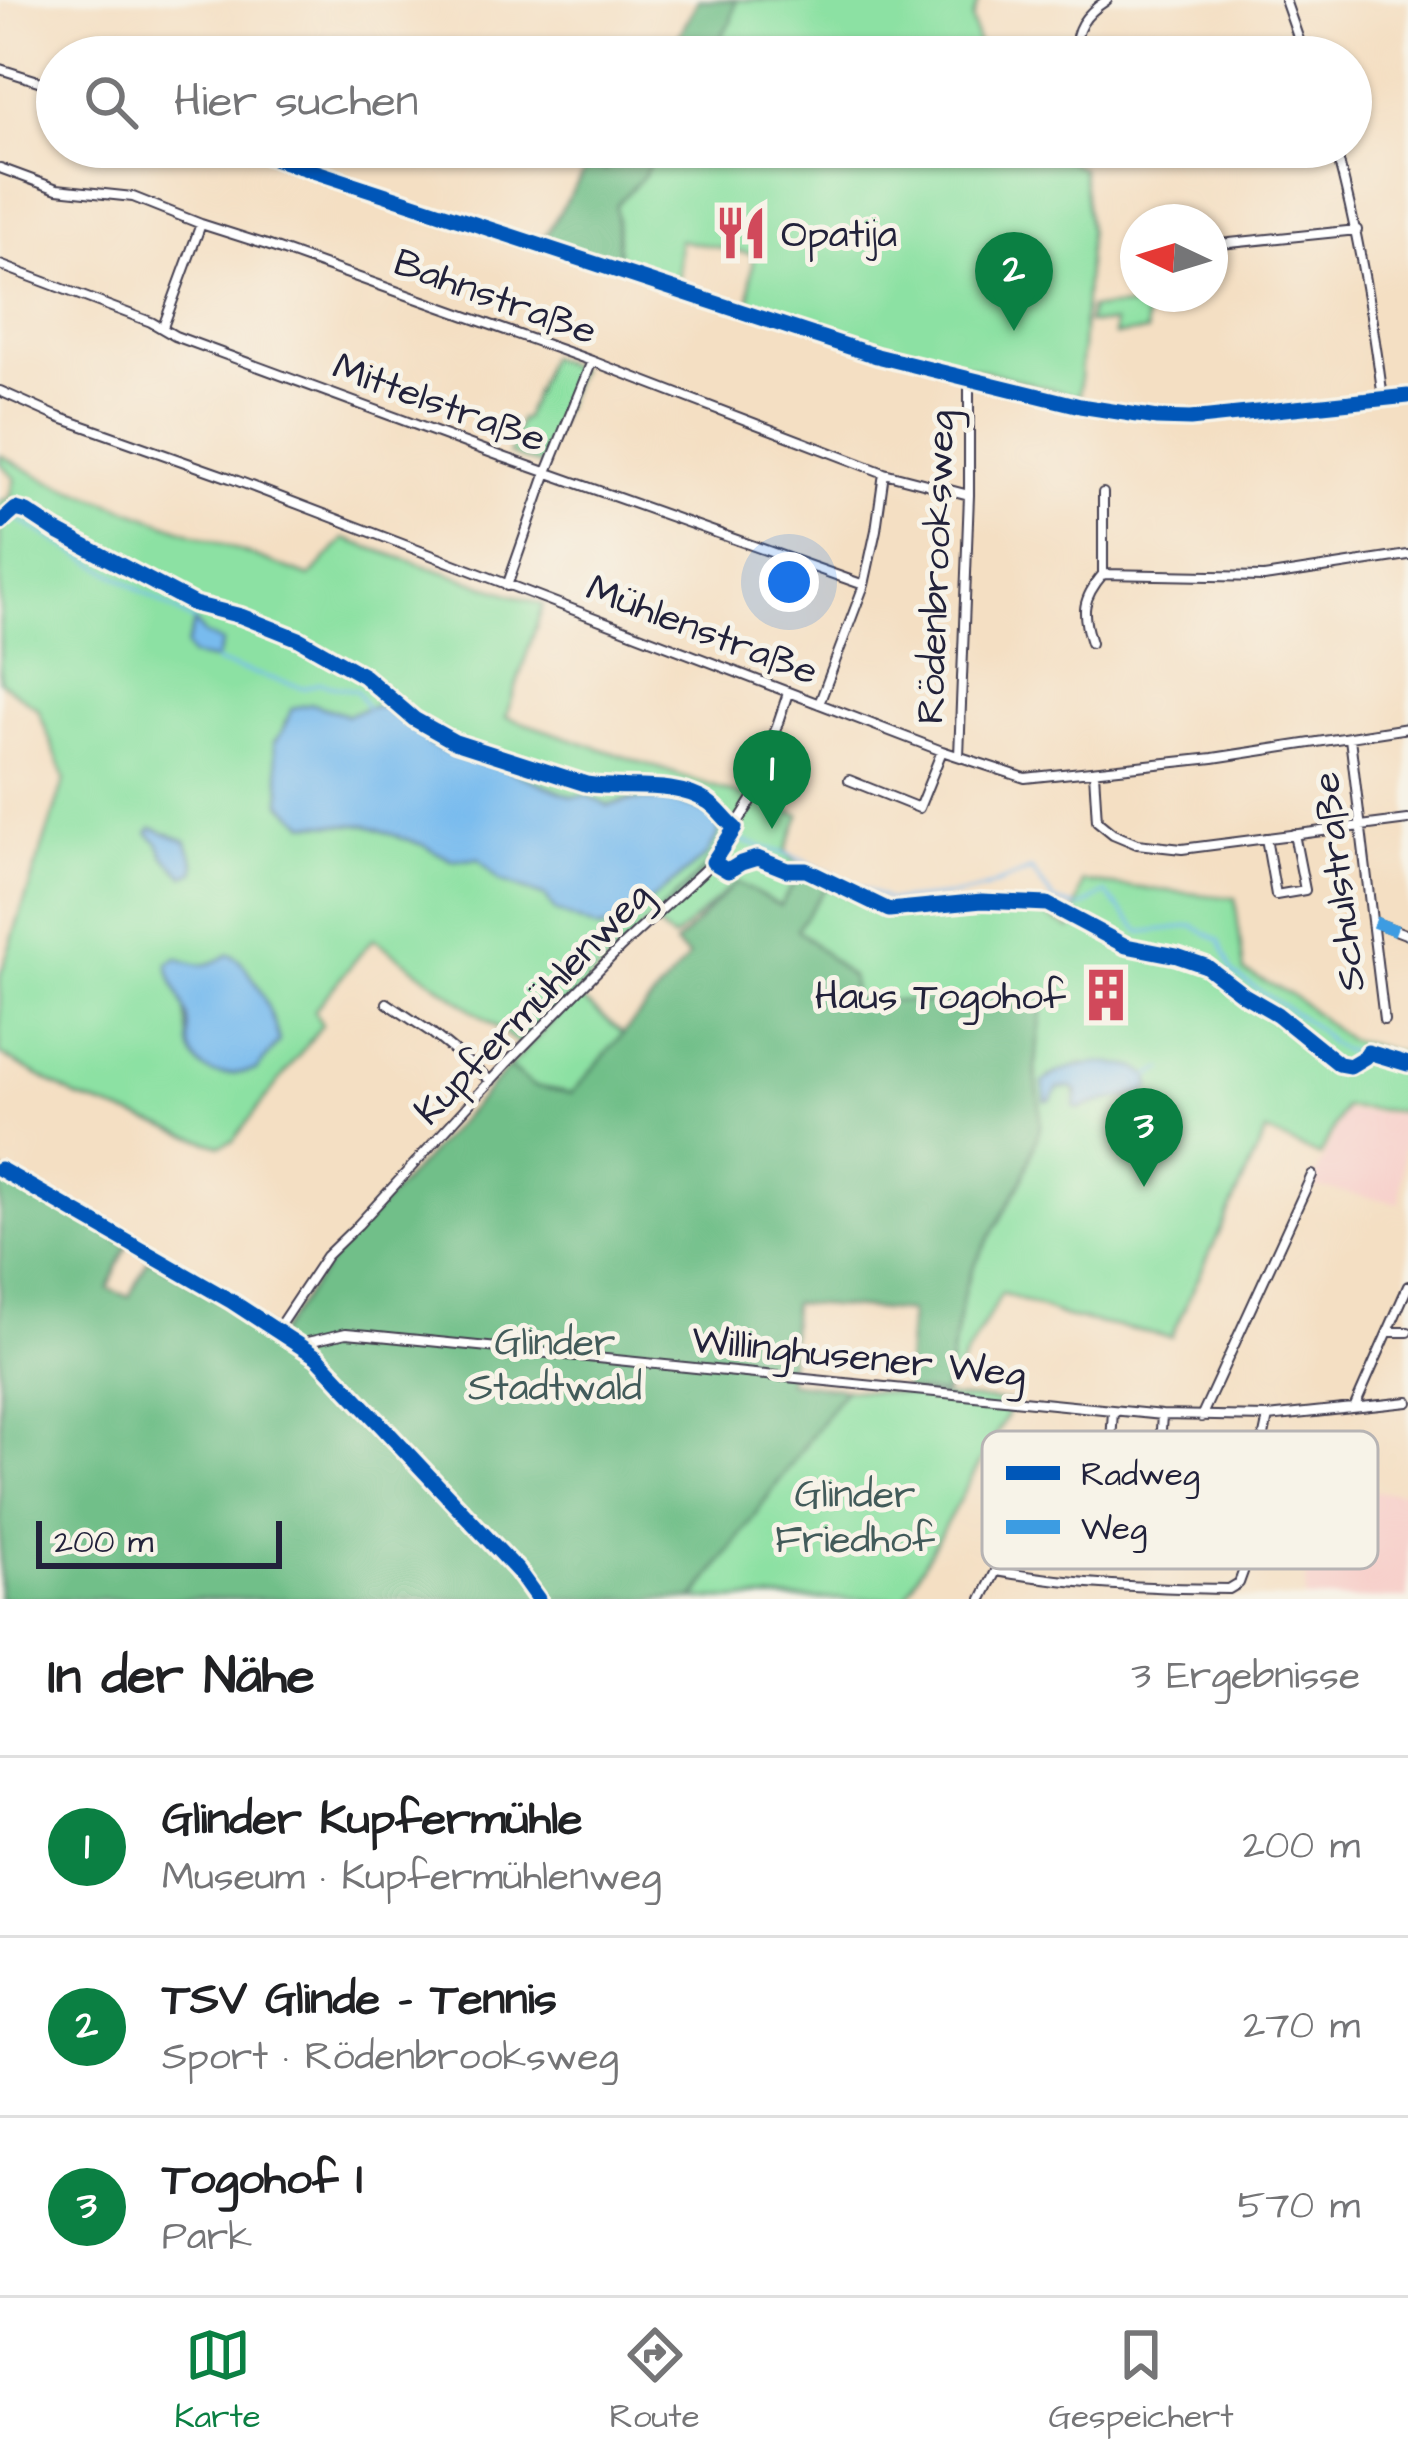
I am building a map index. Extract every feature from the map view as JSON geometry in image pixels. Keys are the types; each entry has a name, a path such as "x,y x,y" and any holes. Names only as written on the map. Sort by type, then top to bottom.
{"street":[{"path":"1077,36 1087,15 1107,0"},
{"path":"1285,0 1298,36"},
{"path":"0,68 36,80"},
{"name":"Bahnstraße","path":"0,168 57,189 134,197 592,361 884,473 969,495"},
{"path":"304,168 877,356 1080,406 1190,418 1408,396"},
{"path":"1341,168 1357,230 1383,398"},
{"path":"163,327 201,224"},
{"path":"1228,243 1357,230"},
{"name":"Mittelstraße","path":"0,266 163,327 175,336 864,585"},
{"path":"507,586 592,361"},
{"name":"Rödenbrooksweg","path":"959,756 969,380"},
{"name":"Mühlenstraße","path":"0,392 942,751 1025,778 1408,728"},
{"path":"819,704 864,585 884,473"},
{"path":"1090,643 1084,610 1088,592 1103,574 1103,493"},
{"path":"1103,574 1264,577 1408,555"},
{"name":"Kupfermühlenweg","path":"276,1331 326,1256 621,947 713,862 752,800 788,693"},
{"name":"Schulstraße","path":"1350,738 1384,1020"},
{"path":"850,780 919,808 942,751"},
{"path":"1094,772 1097,821 1137,844 1183,849 1408,820"},
{"path":"1266,838 1276,895 1305,890 1294,834"},
{"path":"1374,922 1408,935"},
{"path":"387,1003 491,1081"},
{"path":"0,1168 213,1290 317,1357 518,1571 538,1599"},
{"path":"1201,1417 1312,1175"},
{"path":"1354,1407 1408,1286"},
{"path":"1388,1332 1408,1332"},
{"name":"Willinghusener Weg","path":"299,1344 346,1333 1162,1415 1268,1417 1408,1402"},
{"path":"1112,1431 1113,1411"},
{"path":"1161,1431 1162,1415"},
{"path":"1265,1431 1268,1417"},
{"path":"982,1599 996,1571 1127,1588 1229,1589 1239,1583 1244,1569"}],"shaded area":[{"path":"1344,1111 1406,1114 1400,1203 1311,1186"},
{"path":"1378,1491 1408,1493 1408,1599 1305,1599 1307,1569 1378,1569"}],"green space":[{"path":"698,0 736,0 721,36 679,36"},
{"path":"736,0 979,0 972,19 976,36 721,36"},
{"path":"587,168 648,168 616,205 619,266 542,241"},
{"path":"648,168 1080,168 1089,231 1079,397 749,305 753,254 679,240 679,286 619,266 616,205"},
{"path":"1090,308 1145,312 1147,332 1114,335 1114,323 1088,323"},
{"path":"548,357 578,369 541,465 509,454"},
{"path":"0,455 47,480 310,577 344,539 543,605 506,717 751,799 711,861 522,1046 373,938 314,1011 322,1025 233,1141 220,1146 77,1097 0,1054 0,976 65,779 38,709 0,681 0,501 10,498 15,478 0,463","holes":["312,704 346,715 376,706 387,708 426,738 427,744 462,759 501,767 572,797 588,796 608,806 632,798 706,856 625,921 599,929 556,911 546,897 500,881 479,859 452,860 366,825 306,824 281,803 282,732 286,720","178,958 198,967 214,964 190,1049"]},
{"path":"752,800 800,815 786,851 801,871 780,906 736,882 673,939 653,922 713,862"},
{"name":"Glinder Stadtwald","path":"801,871 827,886 797,929 852,978 854,999 1042,1008 1035,1069 1040,1128 1022,1181 965,1287 944,1394 904,1390 910,1312 793,1303 788,1382 845,1389 694,1599 0,1599 0,1170 127,1245 108,1289 129,1297 149,1258 277,1335 332,1259 509,1067 533,1086 572,1093 689,957 675,945 736,882 780,906"},
{"path":"1083,882 1235,898 1244,971 1292,995 1347,1039 1408,1055 1408,1112 1344,1107 1320,1156 1266,1132 1171,1337 1066,1317 1002,1293 944,1394 965,1287 1022,1181 1039,1128 1035,1069 1042,1009 854,999 852,978 796,928 827,886 888,914 965,907 1011,910 1043,914 1071,929","holes":["1082,1064 1128,1098 1086,1104 1073,1088 1058,1088 1045,1101 1044,1083"]},
{"path":"577,996 624,1034 572,1093 533,1086 509,1067"},
{"name":"Glinder Friedhof","path":"845,1389 1014,1402 998,1431 982,1431 982,1459 904,1599 695,1599"}],"water":[{"path":"195,622 204,634 222,643 216,660 191,656 186,646"},
{"path":"312,704 346,715 375,706 386,708 428,744 462,759 501,767 572,797 588,796 608,806 651,800 693,807 719,820 719,834 706,856 625,921 599,929 555,911 546,897 500,881 479,859 452,860 366,825 306,824 281,803 274,742 292,708"},
{"path":"152,828 186,841 195,872 185,876 164,856 148,833"},
{"path":"229,954 254,979 279,1041 257,1070 218,1074 202,1067 190,1049 188,1019 168,963 178,958 204,965"},
{"path":"1111,1063 1149,1076 1151,1088 1081,1109 1075,1107 1077,1092 1072,1088 1058,1088 1046,1101 1043,1083 1050,1077 1075,1067"}],"waterway":[{"path":"0,512 195,622"},
{"path":"216,660 305,688 319,683 357,691 367,708"},
{"path":"738,840 790,855 890,901 957,895 1031,870 1055,901 1076,907"},
{"path":"1080,908 1105,893 1141,932 1193,926 1220,941 1233,973 1318,1029 1330,1043 1408,1071"},
{"path":"1149,1076 1164,1069"}],"marked path":[{"path":"1374,922 1408,935"}],"cycle path":[{"path":"304,168 877,356 1080,406 1190,419 1408,396"},
{"path":"0,523 16,509 27,512 194,604 299,639 364,676 414,719 455,742 586,784 664,788 694,795 735,828 713,862 728,871 757,858 787,870 806,870 889,910 982,901 1047,904 1126,946 1206,966 1339,1064 1350,1066 1368,1052 1408,1064"},
{"path":"0,1169 231,1301 317,1357 518,1571 538,1599"}],"place":[{"name":"Opatija","path":"741,233"},
{"name":"TSV Glinde - Tennis","path":"1014,331"},
{"name":"Glinder Kupfermühle","path":"772,829"},
{"name":"Haus Togohof","path":"1106,995"},
{"name":"Togohof I","path":"1144,1187"}]}
